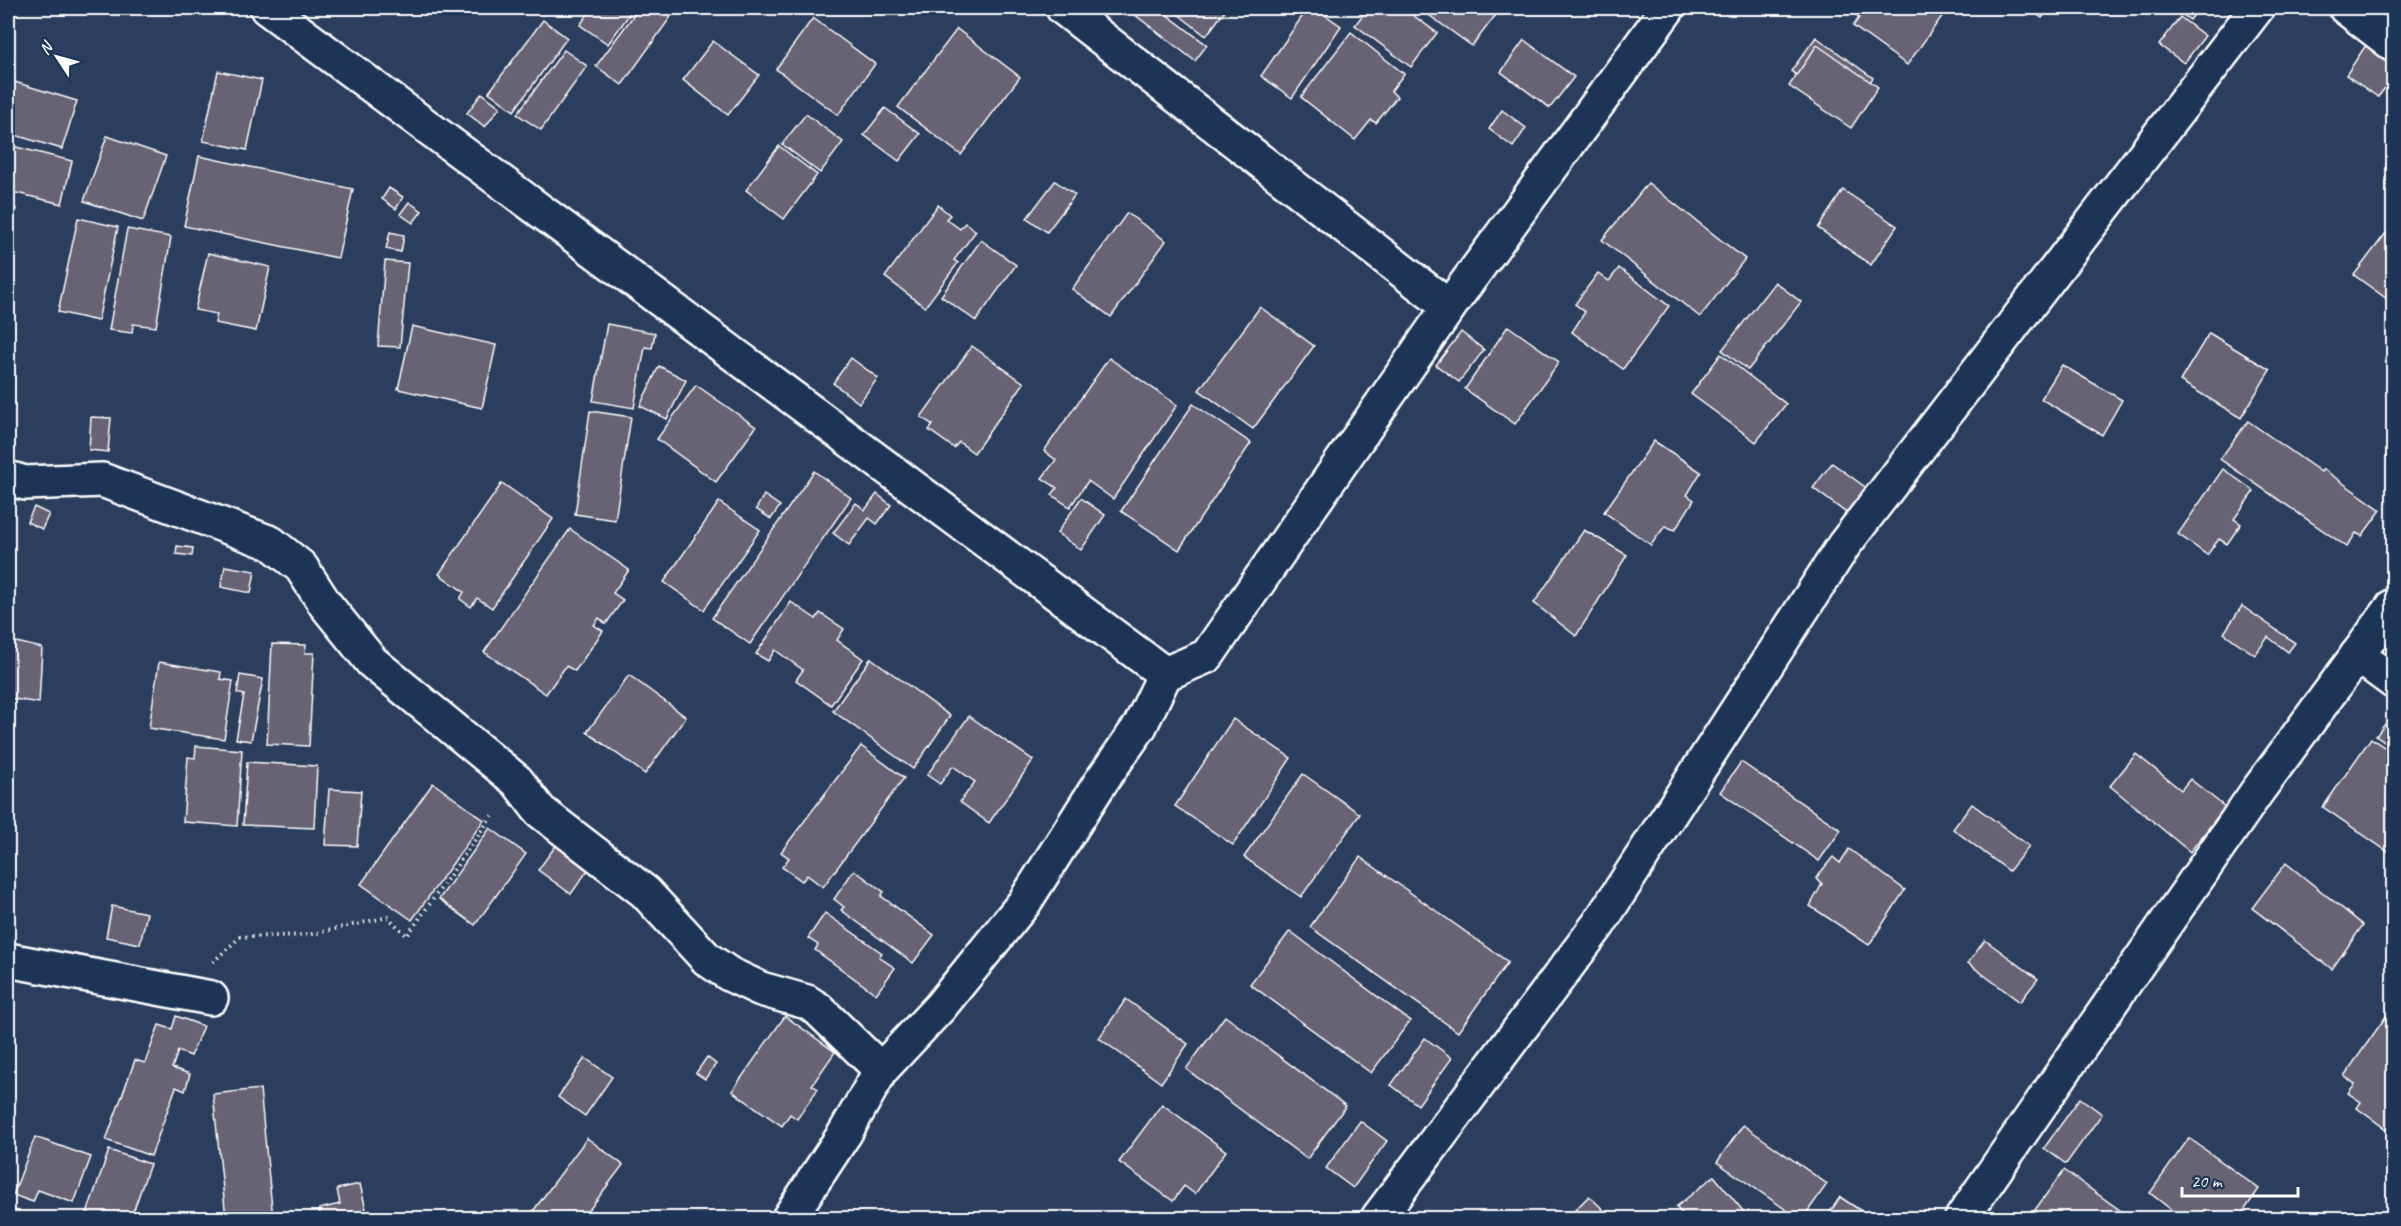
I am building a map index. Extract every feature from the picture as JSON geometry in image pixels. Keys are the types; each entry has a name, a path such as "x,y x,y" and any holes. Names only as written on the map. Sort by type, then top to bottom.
{"street":[{"path":"267,8 1165,674"},
{"path":"789,1218 845,1132 881,1070 940,1007 1024,903 1100,783 1140,726 1165,674 1207,656 1449,307 1668,8"},
{"path":"1378,1218 1598,925 1844,545 2257,8"},
{"path":"2346,8 2394,45"},
{"path":"1068,9 1449,307"},
{"path":"8,478 25,483 102,480 271,543 301,567 325,604 372,662 517,781 540,811 645,892 707,959 729,974 760,989 807,1002 818,1009 881,1070"},
{"path":"1962,1218 2249,803 2394,605"},
{"path":"2357,655 2394,682"},
{"path":"8,960 212,998"}],"path":[{"path":"212,998 213,960 240,937 274,938 308,935 388,917 407,936 517,781"}],"building":[{"path":"592,8 634,8 608,44 580,25"},
{"path":"639,8 670,8 675,11 622,85 596,66"},
{"path":"1126,8 1158,8 1207,45 1195,61"},
{"path":"1177,8 1227,8 1206,36 1174,11"},
{"path":"1308,8 1315,8 1341,26 1292,98 1261,76"},
{"path":"1368,8 1403,8 1437,33 1411,67 1355,25"},
{"path":"1419,8 1501,8 1472,46"},
{"path":"1852,8 1933,8 1907,47 1850,11"},
{"path":"1866,8 1948,8 1907,65 1853,26"},
{"path":"2027,8 2050,8 2042,18"},
{"path":"2173,8 2199,8 2190,20"},
{"path":"2180,17 2205,36 2184,63 2159,45"},
{"path":"813,18 875,64 838,115 776,69"},
{"path":"543,20 567,38 514,111 489,92"},
{"path":"957,29 1020,77 961,155 898,107"},
{"path":"1351,32 1404,74 1391,91 1397,97 1376,123 1371,120 1355,140 1301,97"},
{"path":"2372,36 2394,50 2394,76 2378,97 2346,75"},
{"path":"1816,37 1873,78 1848,113 1791,71"},
{"path":"1524,40 1574,77 1550,108 1501,72"},
{"path":"713,41 759,75 728,115 683,80"},
{"path":"1817,45 1878,87 1851,128 1789,86"},
{"path":"564,50 587,66 541,130 517,114"},
{"path":"218,71 262,80 247,150 203,141"},
{"path":"8,80 77,101 62,149 8,133"},
{"path":"482,93 500,107 485,127 467,113"},
{"path":"885,108 920,134 899,161 864,135"},
{"path":"1502,110 1526,128 1513,147 1489,129"},
{"path":"806,114 843,142 820,173 782,144"},
{"path":"107,136 166,156 143,221 84,201"},
{"path":"8,145 72,161 62,204 8,191"},
{"path":"779,146 817,175 784,219 746,190"},
{"path":"199,156 353,189 338,258 184,226"},
{"path":"1055,181 1075,195 1047,232 1027,218"},
{"path":"1648,183 1745,259 1700,317 1602,240"},
{"path":"389,188 403,197 396,209 382,199"},
{"path":"1843,190 1897,226 1871,265 1818,228"},
{"path":"409,202 422,211 413,223 400,214"},
{"path":"938,205 950,215 946,219 960,229 965,223 976,231 954,260 958,263 925,307 885,277"},
{"path":"8,208 16,209 11,243 8,243"},
{"path":"1127,213 1166,241 1111,317 1072,289"},
{"path":"78,218 118,227 98,321 58,312"},
{"path":"127,229 171,237 156,327 133,324 132,333 109,330"},
{"path":"390,232 404,235 401,252 386,249"},
{"path":"2386,233 2394,239 2394,304 2354,275"},
{"path":"981,240 1016,265 976,321 941,296"},
{"path":"208,253 270,267 256,331 215,323 217,314 195,310"},
{"path":"385,261 408,263 400,347 378,346"},
{"path":"1619,268 1669,306 1623,369 1572,332 1585,312 1575,304 1598,273 1609,281"},
{"path":"1775,282 1801,302 1748,370 1722,350"},
{"path":"1260,307 1314,346 1253,429 1199,390"},
{"path":"607,324 655,333 652,348 645,347 634,408 593,401"},
{"path":"412,326 496,345 482,408 398,389"},
{"path":"1508,326 1559,362 1515,424 1465,389"},
{"path":"1461,332 1484,350 1459,382 1436,365"},
{"path":"2209,333 2270,370 2241,418 2180,381"},
{"path":"972,346 1024,383 974,453 959,442 954,448 929,430 933,425 921,417"},
{"path":"1721,354 1786,404 1756,442 1691,394"},
{"path":"851,358 878,378 859,403 833,383"},
{"path":"1109,358 1177,405 1113,499 1088,481 1070,507 1052,495 1057,488 1042,478 1056,460 1044,451"},
{"path":"2062,365 2122,400 2102,435 2041,399"},
{"path":"659,366 686,380 667,419 640,406"},
{"path":"696,385 756,427 716,482 657,439"},
{"path":"1193,404 1251,443 1179,550 1121,511"},
{"path":"590,411 631,417 615,520 575,514"},
{"path":"91,417 111,418 108,452 89,450"},
{"path":"2248,421 2321,472 2323,469 2381,510 2362,536 2356,533 2347,547 2220,459"},
{"path":"1654,441 1701,472 1687,495 1694,500 1675,530 1665,526 1651,545 1604,512"},
{"path":"1832,463 1872,492 1853,518 1813,488"},
{"path":"2223,469 2254,491 2234,519 2241,524 2227,544 2219,539 2207,555 2178,534"},
{"path":"814,471 851,498 750,644 712,618"},
{"path":"502,483 553,519 492,608 477,598 471,607 460,599 464,592 439,574"},
{"path":"877,494 891,505 877,524 869,518 849,545 833,533 856,503 865,510"},
{"path":"764,495 780,506 771,519 756,509"},
{"path":"1081,498 1105,515 1081,550 1057,533"},
{"path":"719,502 760,530 704,610 664,582"},
{"path":"34,507 49,514 42,529 27,522"},
{"path":"570,529 629,570 613,593 623,600 606,624 599,618 594,625 603,631 575,671 566,666 546,694 484,652"},
{"path":"1584,530 1627,555 1576,636 1534,603"},
{"path":"177,546 193,548 192,556 176,554"},
{"path":"225,566 255,571 251,593 221,587"},
{"path":"791,602 816,619 820,613 844,629 837,640 863,659 831,705 796,680 803,670 775,650 768,661 756,654"},
{"path":"2242,606 2295,643 2288,652 2268,637 2255,655 2224,633"},
{"path":"8,640 42,648 39,703 8,698"},
{"path":"272,644 306,645 305,653 314,653 309,746 267,744"},
{"path":"871,658 950,716 913,769 833,711"},
{"path":"159,662 221,672 220,679 233,681 224,739 149,728"},
{"path":"240,675 263,679 251,741 236,739 244,695 237,693"},
{"path":"629,675 686,717 645,774 587,732"},
{"path":"2394,712 2394,749 2376,736"},
{"path":"969,716 1033,760 989,823 960,802 975,782 953,766 940,784 927,775"},
{"path":"1233,719 1291,758 1233,845 1175,806"},
{"path":"2371,738 2394,754 2394,856 2323,807"},
{"path":"196,746 242,750 237,826 183,822 188,757 195,758"},
{"path":"861,746 904,778 823,887 807,875 802,881 782,867 789,858 781,852"},
{"path":"2136,754 2181,790 2190,779 2225,807 2190,852 2110,786"},
{"path":"247,762 317,766 314,828 243,825"},
{"path":"1741,762 1841,830 1819,861 1720,792"},
{"path":"1303,774 1360,814 1301,897 1244,857"},
{"path":"433,783 484,820 412,920 361,884"},
{"path":"329,789 361,791 357,846 325,845"},
{"path":"1972,804 2029,846 2009,871 1953,829"},
{"path":"490,828 526,854 475,925 439,899"},
{"path":"557,844 590,867 571,894 538,870"},
{"path":"1849,849 1905,890 1869,945 1810,906 1822,884 1816,878 1833,857 1840,863"},
{"path":"1360,857 1508,962 1458,1032 1310,927"},
{"path":"2286,863 2363,925 2332,969 2252,908"},
{"path":"854,870 884,892 881,896 934,935 913,963 841,910 844,907 834,899"},
{"path":"112,906 147,913 140,944 106,937"},
{"path":"825,913 882,953 879,957 895,968 876,994 815,950 818,945 808,938"},
{"path":"1290,931 1410,1021 1371,1073 1250,984"},
{"path":"1985,940 2038,979 2020,1002 1968,963"},
{"path":"1126,999 1188,1044 1161,1083 1099,1038"},
{"path":"2387,1015 2394,1019 2394,1135 2357,1108 2361,1102 2348,1093 2355,1084 2344,1076"},
{"path":"176,1016 203,1026 191,1056 178,1051 172,1068 190,1074 185,1091 176,1087 151,1156 106,1140 135,1060 145,1063 159,1025 172,1029"},
{"path":"785,1016 835,1052 812,1085 818,1089 797,1119 790,1114 782,1126 732,1091"},
{"path":"1225,1016 1346,1106 1307,1159 1186,1069"},
{"path":"1425,1038 1452,1058 1418,1105 1391,1085"},
{"path":"707,1057 716,1064 705,1079 696,1073"},
{"path":"585,1058 612,1077 585,1116 558,1097"},
{"path":"260,1089 273,1218 226,1218 213,1094"},
{"path":"2080,1098 2102,1114 2066,1164 2044,1148"},
{"path":"1162,1104 1226,1151 1195,1194 1184,1186 1173,1201 1119,1162"},
{"path":"1360,1121 1387,1141 1353,1188 1326,1168"},
{"path":"1743,1125 1827,1184 1803,1218 1798,1218 1717,1162"},
{"path":"35,1137 91,1157 74,1203 38,1190 33,1202 13,1195"},
{"path":"587,1138 623,1165 583,1218 528,1218"},
{"path":"2189,1138 2259,1189 2239,1218 2182,1218 2150,1193"},
{"path":"109,1150 150,1164 131,1218 102,1218 87,1213"},
{"path":"2064,1170 2121,1211 2116,1218 2029,1218"},
{"path":"1714,1176 1749,1218 1686,1218 1676,1207"},
{"path":"360,1184 368,1218 321,1218 319,1209 340,1204 337,1189"},
{"path":"1589,1196 1612,1218 1567,1218"},
{"path":"1840,1197 1872,1218 1826,1218"}]}
